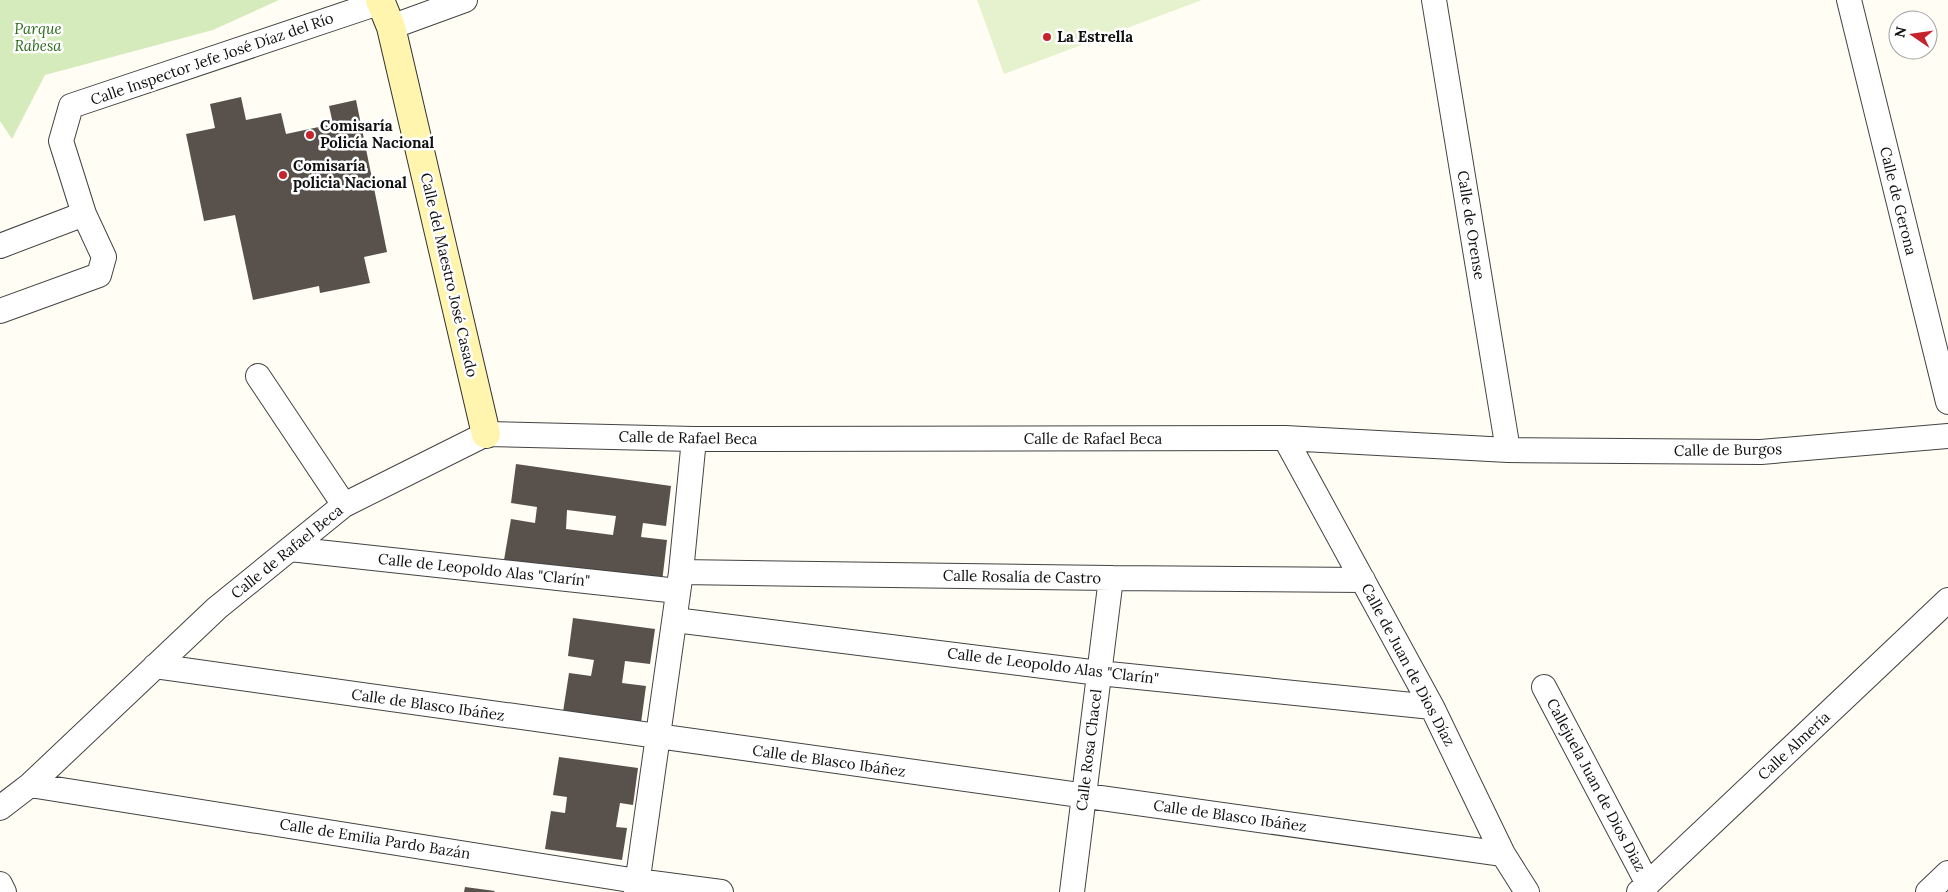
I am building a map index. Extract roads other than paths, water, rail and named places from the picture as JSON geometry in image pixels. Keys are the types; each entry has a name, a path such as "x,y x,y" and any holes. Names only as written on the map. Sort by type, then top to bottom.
{"street":[{"path":"391,28 465,0"},
{"name":"Calle de Orense","path":"1434,0 1508,450"},
{"name":"Calle de Gerona","path":"1849,0 1948,402"},
{"name":"Calle del Maestro José Casado","path":"381,1 391,28 486,434"},
{"name":"Calle Inspector Jefe José Díaz del Río","path":"84,214 61,141 71,106 381,1"},
{"path":"0,246 84,214 104,257 99,275 0,311"},
{"path":"258,376 344,505"},
{"name":"Calle de Rafael Beca","path":"0,808 30,785 217,608 344,505 486,434 694,439 1285,438 1508,450"},
{"name":"Calle de Burgos","path":"1508,450 1761,452 1948,436"},
{"name":"Calle de Juan de Dios Díaz","path":"1285,438 1432,707 1502,854 1527,892"},
{"path":"637,886 680,581 694,439"},
{"name":"Calle de Leopoldo Alas \"Clarín\"","path":"290,549 680,581"},
{"name":"Calle Rosalía de Castro","path":"680,581 1111,578 1363,580"},
{"name":"Calle Rosa Chacel","path":"1072,892 1111,578"},
{"name":"Calle Almería","path":"1644,888 1948,600"},
{"name":"Calle de Leopoldo Alas \"Clarín\"","path":"675,620 1099,673 1432,707"},
{"name":"Calle de Blasco Ibáñez","path":"155,666 1502,854"},
{"name":"Callejuela Juan de Dios Diaz","path":"1544,687 1644,888"},
{"name":"Calle de Emilia Pardo Bazán","path":"30,785 637,886 721,892"},
{"path":"1928,892 1948,873"},
{"path":"0,884 4,892"}],"place":[{"name":"La Estrella","path":"1047,37"},
{"name":"Comisaría Policía Nacional","path":"310,135"},
{"name":"Comisaría policia Nacional","path":"283,175"}],"park label":[{"name":"Parque Rabesa","path":"38,38"}]}
